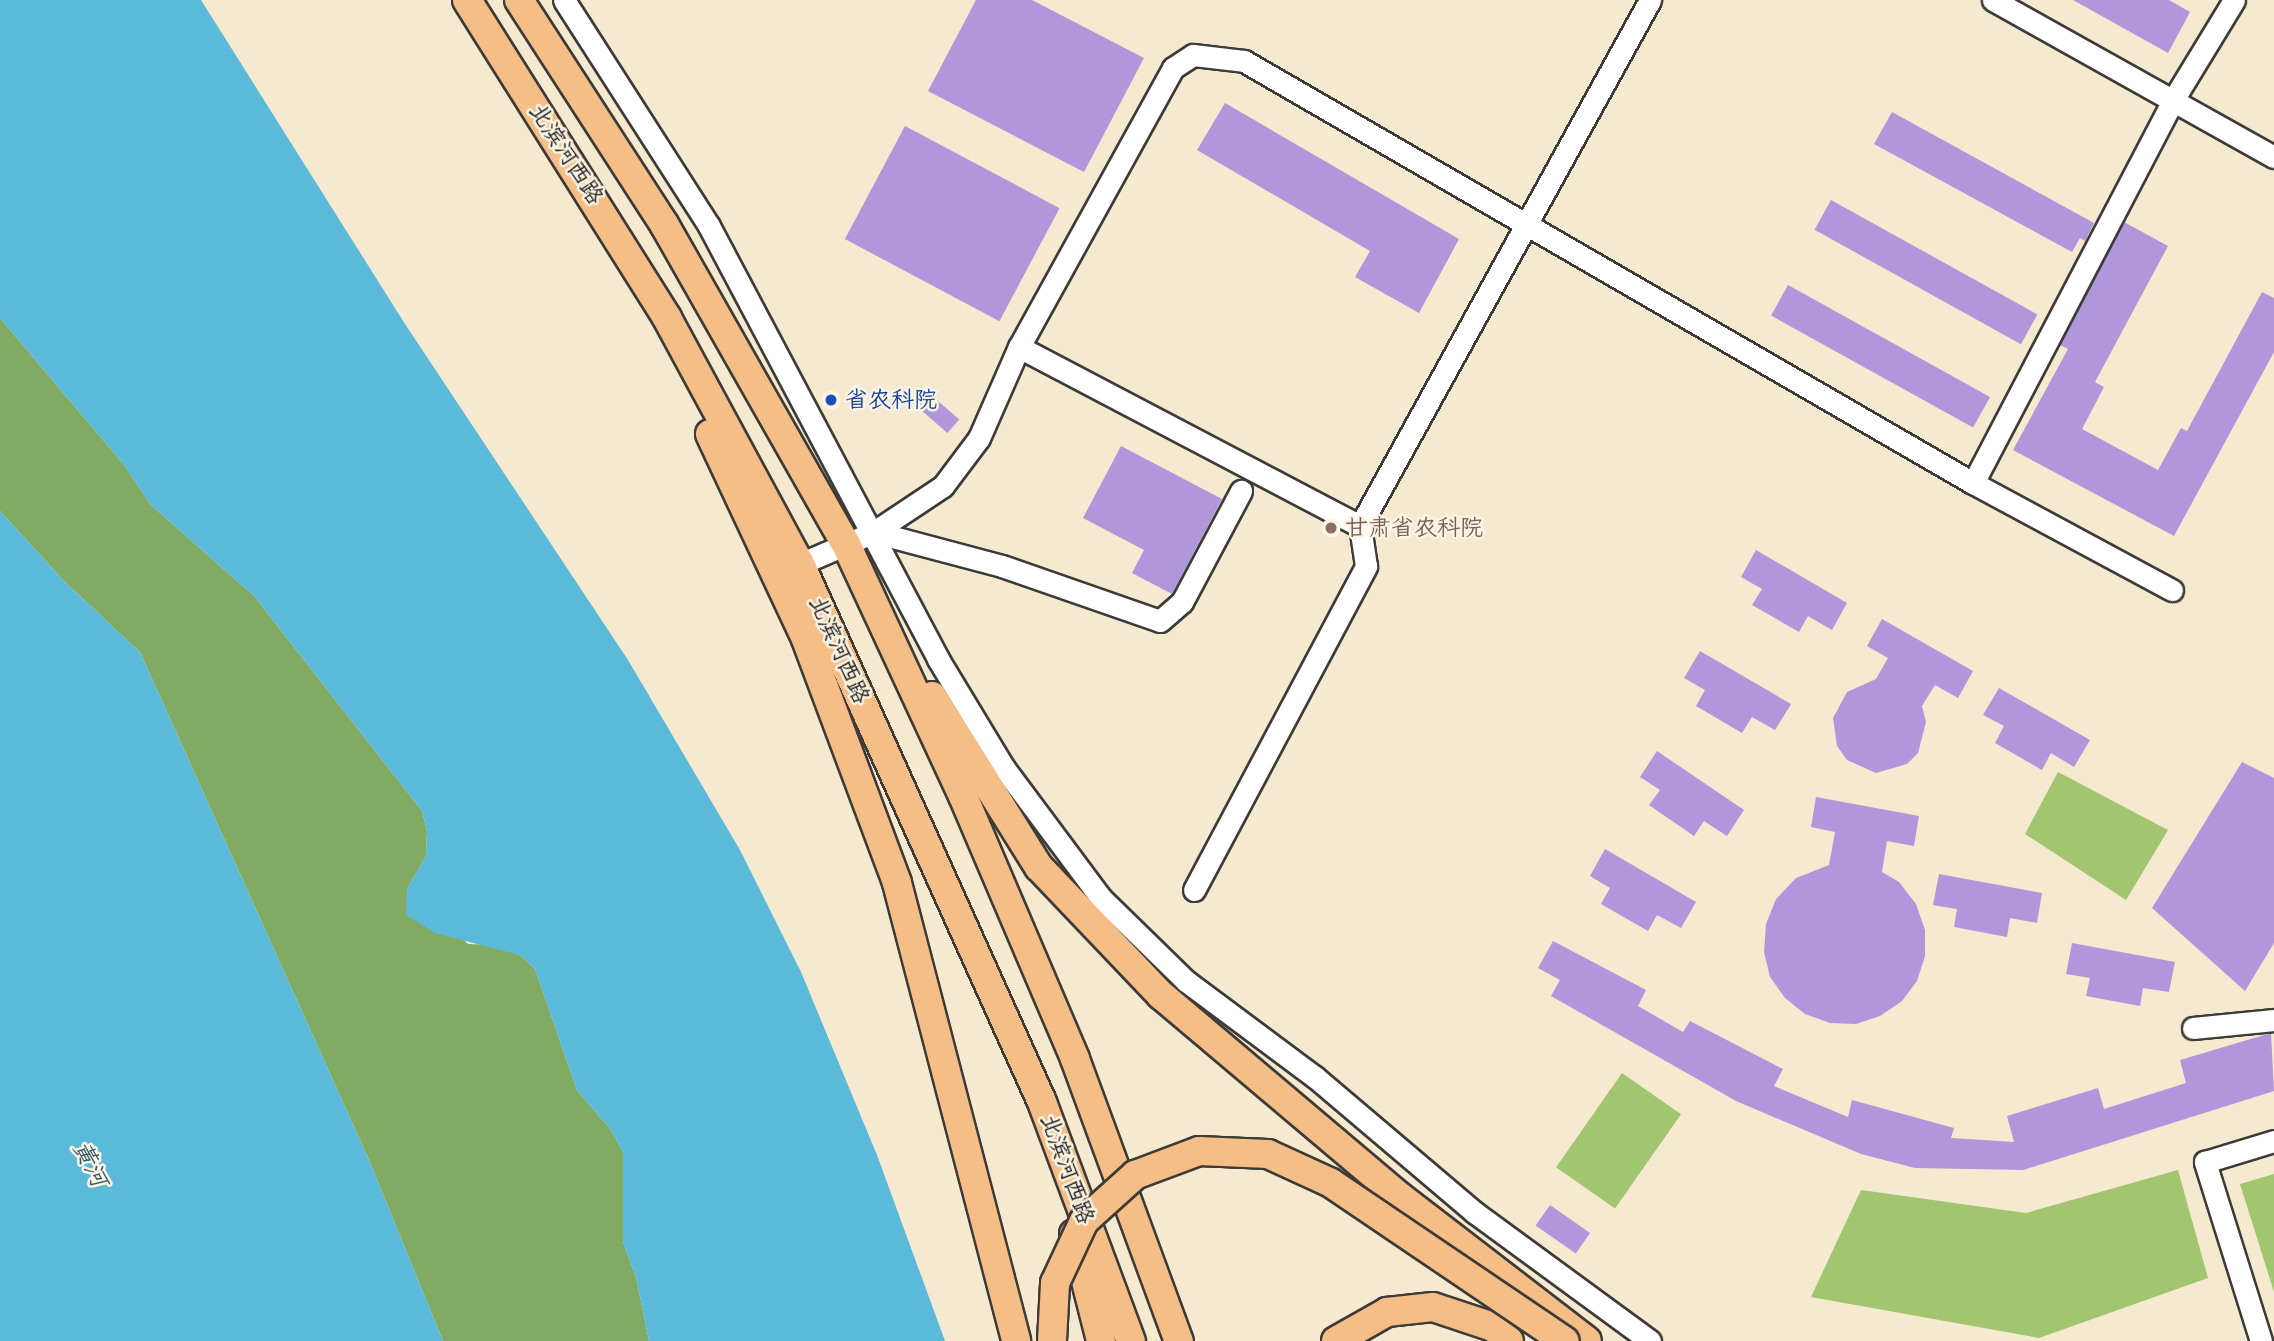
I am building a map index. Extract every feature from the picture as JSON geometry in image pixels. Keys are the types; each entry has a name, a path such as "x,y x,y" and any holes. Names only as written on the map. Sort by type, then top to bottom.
{"main road":[{"name":"北滨河西路","path":"467,0 667,318 800,564 1042,1102 1130,1341"},
{"name":"北滨河西路","path":"519,0 664,224 846,544 963,796 1075,1059 1179,1341"},
{"path":"667,318 697,406 806,639 897,883 1016,1341"},
{"path":"875,607 1039,867 1161,995 1399,1196 1587,1341"},
{"path":"1042,1102 1101,1341"},
{"path":"1052,1341 1055,1283 1084,1221 1135,1174 1199,1151 1268,1154 1331,1183 1564,1341"},
{"path":"1336,1341 1387,1312 1433,1307 1493,1327 1510,1341"}],"lane":[{"path":"564,0 709,226 874,532 938,659 1004,768 1101,898 1186,981 1315,1077 1474,1212 1650,1341"},
{"path":"1194,890 1366,566 1360,526 1529,226 1650,0"},
{"path":"1993,0 2274,157"},
{"path":"1973,483 2173,100 2234,0"},
{"path":"800,564 874,532 943,486 979,438 1019,347 1173,68 1194,55 1244,61 1973,483 2172,590"},
{"path":"1019,347 1360,526"},
{"path":"874,532 1002,566 1160,621 1182,602 1241,491"},
{"path":"2193,1028 2274,1020"},
{"path":"2261,1341 2205,1162 2274,1141"}],"green space":[{"path":"0,318 124,465 150,504 254,596 422,811 427,831 426,856 407,889 468,944 496,945 520,955 535,969 577,1090 611,1130 623,1152 623,1242 636,1277 649,1341 443,1341 369,1160 140,652 64,581 0,511"},
{"path":"2058,772 2168,830 2126,900 2025,834"},
{"path":"1622,1073 1681,1114 1615,1208 1556,1167"},
{"path":"2178,1170 2208,1278 2039,1338 1811,1297 1861,1190 2026,1213"},
{"path":"2274,1174 2274,1292 2240,1184"}],"water":[{"path":"0,0 201,0 405,324 628,660 740,850 801,972 877,1155 945,1341 649,1341 636,1277 623,1242 623,1152 611,1130 577,1090 535,969 520,955 435,933 406,915 407,889 426,856 427,831 422,811 254,596 150,504 124,465 0,318"},
{"name":"黄河","path":"0,511 64,581 140,652 369,1160 443,1341 0,1341"}],"building":[{"path":"976,0 1032,0 1144,58 1084,172 928,91"},
{"path":"2073,0 2169,0 2190,12 2168,53"},
{"path":"1225,103 1459,239 1419,313 1355,277 1370,251 1197,150"},
{"path":"1892,112 2094,223 2085,241 2080,238 2072,252 1874,144"},
{"path":"905,126 1060,208 999,321 845,239"},
{"path":"1831,200 2037,314 2021,344 1815,230"},
{"path":"2124,222 2168,246 2095,382 2104,387 2082,429 2158,470 2181,428 2187,431 2262,292 2274,298 2274,352 2174,536 2013,450 2068,349 2060,345"},
{"path":"1788,285 1990,397 1973,428 1771,316"},
{"path":"923,388 959,419 947,433 911,402"},
{"path":"1121,446 1222,499 1172,594 1132,573 1144,550 1083,518"},
{"path":"1756,550 1847,603 1832,630 1808,616 1799,632 1752,605 1762,589 1741,577"},
{"path":"1882,619 1973,671 1958,698 1935,685 1922,706 1926,722 1918,753 1907,764 1876,773 1847,760 1837,746 1833,718 1847,692 1876,679 1888,658 1867,646"},
{"path":"1700,651 1791,704 1775,730 1752,717 1742,733 1696,706 1705,690 1684,678"},
{"path":"1999,688 2090,740 2074,767 2051,753 2042,770 1995,743 2004,726 1983,715"},
{"path":"1657,751 1744,810 1727,836 1704,821 1694,836 1649,805 1660,790 1640,777"},
{"path":"2242,762 2274,778 2274,943 2245,991 2152,908"},
{"path":"1816,797 1919,816 1914,846 1887,841 1882,872 1899,882 1916,904 1925,930 1925,956 1917,981 1902,1001 1880,1016 1856,1024 1830,1023 1805,1014 1785,998 1770,977 1764,952 1766,924 1776,899 1796,878 1829,865 1835,832 1811,827"},
{"path":"1605,849 1696,902 1681,928 1657,915 1648,931 1601,904 1610,888 1590,876"},
{"path":"1939,874 2042,893 2037,923 2010,918 2007,937 1954,927 1957,909 1933,905"},
{"path":"1553,941 1646,990 1638,1006 1683,1032 1690,1021 1783,1069 1774,1086 1848,1117 1852,1100 1954,1128 1951,1138 2014,1142 2007,1116 2098,1088 2104,1109 2186,1083 2180,1060 2271,1033 2274,1091 2023,1170 1915,1168 1861,1154 1736,1101 1551,996 1560,980 1538,968"},
{"path":"2072,943 2175,962 2169,992 2143,988 2140,1006 2086,996 2090,978 2066,974"},
{"path":"1550,1205 1590,1233 1576,1254 1536,1225"}],"place":[{"name":"省农科院","path":"831,400"},
{"name":"甘肃省农科院","path":"1331,528"}]}
